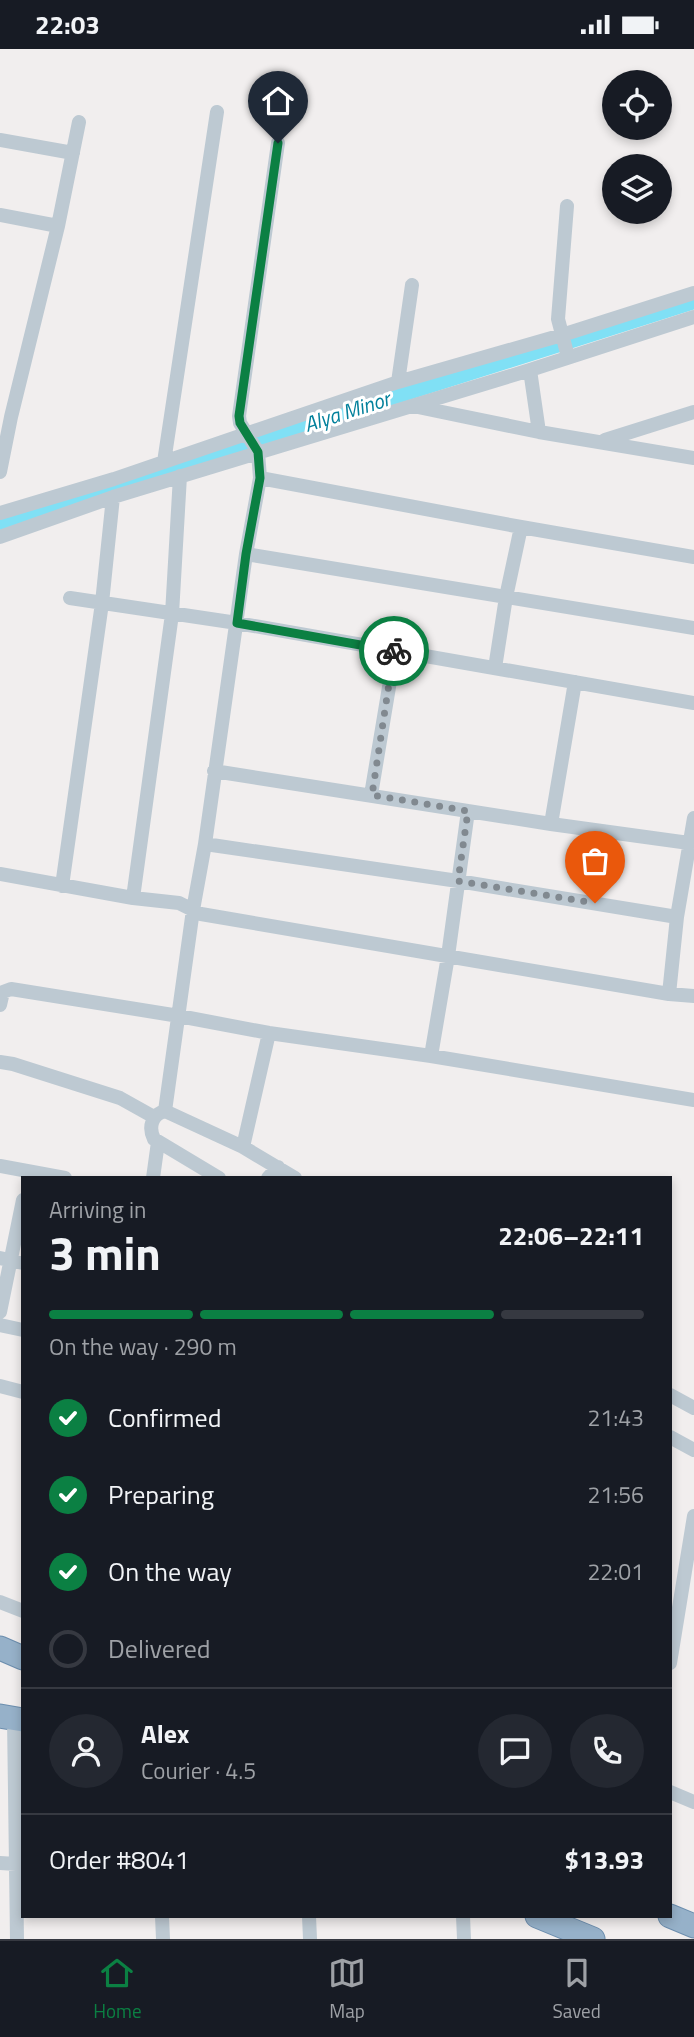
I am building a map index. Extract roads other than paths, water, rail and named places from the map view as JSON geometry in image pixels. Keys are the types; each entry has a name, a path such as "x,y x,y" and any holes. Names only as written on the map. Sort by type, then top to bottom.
{"highway":[{"path":"0,1648 21,1657"},
{"path":"672,1917 694,1926"},
{"path":"542,1918 593,1939"}],"street":[{"path":"164,462 217,112"},
{"path":"0,472 6,415 58,226 79,122"},
{"path":"0,140 73,153"},
{"path":"216,1176 158,1142 151,1133 159,1114 179,1016 246,554 260,478 258,452 240,423 239,416 278,143"},
{"path":"565,346 558,319 558,303 567,206"},
{"path":"0,215 58,226"},
{"path":"398,382 412,285"},
{"path":"0,537 113,497 530,370 565,346 694,293"},
{"path":"0,513 114,479 398,382 694,317"},
{"path":"530,370 539,432"},
{"path":"410,406 539,432 694,458"},
{"path":"600,441 694,412"},
{"path":"133,898 172,614 180,476"},
{"path":"260,478 694,557"},
{"path":"62,886 102,603 113,497"},
{"path":"495,669 506,597 521,527"},
{"path":"246,554 694,628"},
{"path":"70,598 237,623 694,702"},
{"path":"372,795 395,651"},
{"path":"551,824 575,682"},
{"path":"214,771 689,843"},
{"path":"431,1056 468,811"},
{"path":"669,994 677,917 694,818"},
{"path":"205,844 458,881 677,917"},
{"path":"0,874 133,898 179,903 201,914 669,994 694,996"},
{"path":"0,1005 3,992 8,989 694,1100"},
{"path":"243,1147 269,1033"},
{"path":"0,1062 120,1098 243,1147 273,1172"},
{"path":"153,1176 158,1142"},
{"path":"0,1166 46,1176"},
{"path":"0,1312 21,1210"},
{"path":"0,1325 21,1330"},
{"path":"0,1386 21,1391"},
{"path":"672,1396 694,1408"},
{"path":"672,1438 694,1450"},
{"path":"673,1630 694,1516"},
{"path":"0,1602 21,1610"},
{"path":"12,1718 17,1939"},
{"path":"672,1793 694,1802"},
{"path":"0,1863 16,1864"},
{"path":"162,1918 163,1939"},
{"path":"309,1918 310,1939"},
{"path":"463,1918 464,1939"}],"waterway":[{"name":"Alya Minor","path":"0,522 694,301"}]}
